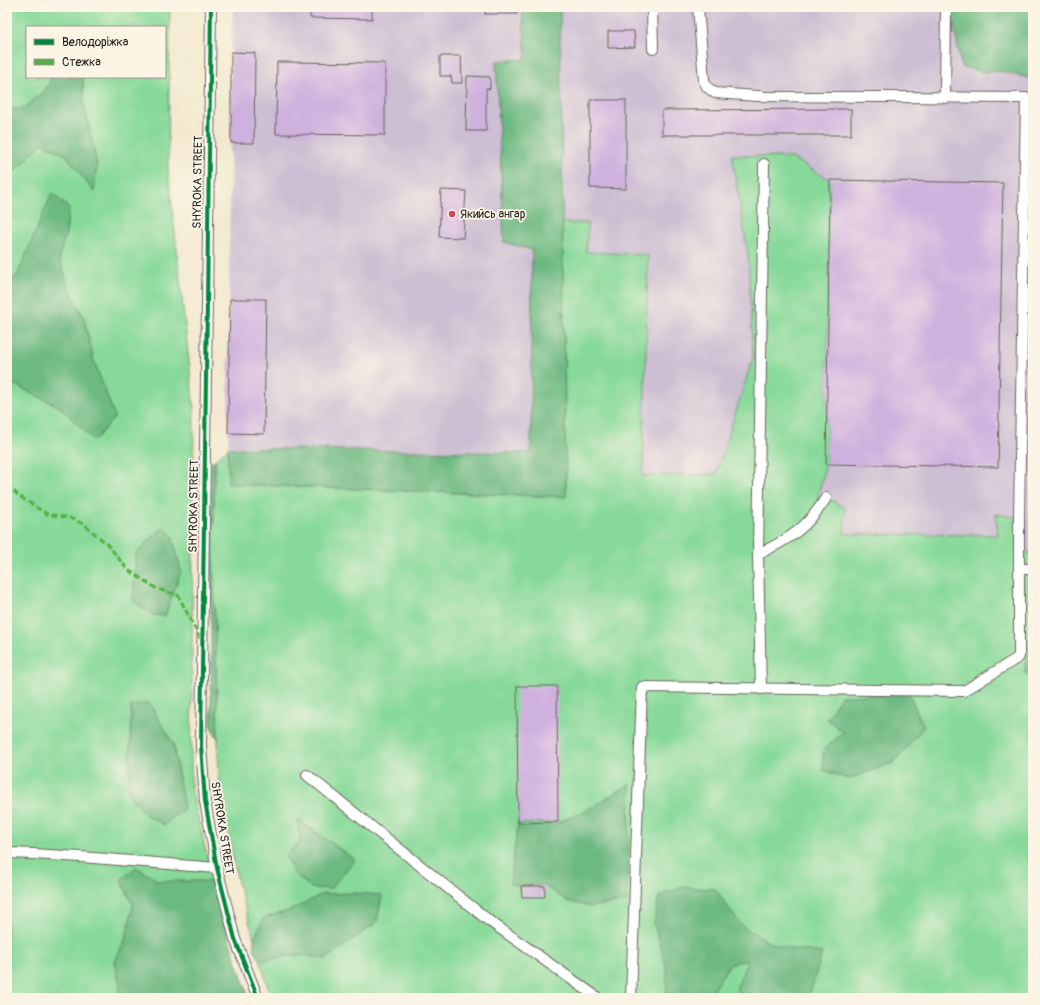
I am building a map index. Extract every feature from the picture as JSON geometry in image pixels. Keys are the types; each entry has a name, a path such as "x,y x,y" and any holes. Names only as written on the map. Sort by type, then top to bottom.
{"street":[{"name":"SHYROKA STREET","path":"211,7 201,746 205,801 217,868 235,939 258,998"},
{"path":"652,7 653,49"},
{"path":"631,998 642,688 964,691 1019,657 1026,98 757,96 715,93 707,88 704,80 698,7"},
{"path":"945,98 946,7"},
{"path":"761,689 758,554 764,164"},
{"path":"758,554 797,533 814,516 826,498"},
{"path":"1019,569 1033,569"},
{"path":"307,774 488,920 598,998"},
{"path":"7,853 57,854 128,862 217,868"}],"shaded area":[{"path":"233,7 1033,7 1033,998 231,772 228,407 231,52"}],"green space":[{"path":"7,7 170,7 168,169 194,408 191,787 220,913 249,998 7,998"},
{"path":"522,7 560,7 566,497 228,484 228,448 531,453 532,250 504,242 496,61 526,59"},
{"path":"951,7 1033,7 1033,79 1000,71 985,72 961,67"},
{"path":"51,78 83,78 84,106 97,164 94,192 66,155 42,143 17,170 7,173 7,109 23,109 46,89"},
{"path":"732,155 792,158 830,180 826,464 818,496 830,499 845,508 844,534 998,535 996,514 1019,518 1020,553 1033,552 1033,998 271,998 260,960 254,949 254,939 238,883 219,783 213,549 215,460 228,448 229,484 566,497 562,223 588,223 586,252 648,255 643,476 716,474 753,358 748,255","holes":["299,820 355,860 345,870 285,855 300,843"]},
{"path":"52,193 69,208 66,233 59,257 69,288 84,318 94,361 115,417 94,441 60,407 7,381 7,282 17,276"},
{"path":"215,460 213,549 218,739 211,727 211,463"},
{"path":"163,527 172,535 181,571 165,616 153,615 133,601 136,553"},
{"path":"1033,644 1033,676 1024,673 1028,649"},
{"path":"909,694 924,727 893,763 848,779 823,770 823,751 843,732 827,719 841,696"},
{"path":"149,703 173,743 184,809 164,825 146,815 129,795 131,706"},
{"path":"630,784 627,901 591,907 567,901 545,886 521,886 510,884 518,823 558,822 584,812"},
{"path":"298,820 355,860 330,889 311,888 294,873 285,855 300,843"},
{"path":"136,867 158,881 213,881 220,913 249,998 116,998 120,989 115,961 126,938 133,905 121,880"},
{"path":"682,887 715,889 741,925 768,942 793,949 822,953 811,991 798,998 744,998 736,989 748,960 730,964 711,993 698,998 666,998 667,970 654,923 659,896"},
{"path":"356,893 382,895 377,922 326,959 298,955 260,960 255,948 254,939 264,918 291,910 322,894"}],"building":[{"path":"310,7 372,7 372,19 310,18"},
{"path":"485,7 517,7 517,14 485,14"},
{"path":"608,31 634,31 635,47 608,48"},
{"path":"231,52 255,53 254,143 231,143"},
{"path":"440,56 461,56 462,83 452,83 451,76 440,76"},
{"path":"277,62 385,63 385,135 276,134"},
{"path":"467,76 490,77 490,89 486,88 486,131 466,131"},
{"path":"590,100 626,100 626,189 590,188"},
{"path":"851,109 851,135 662,135 662,110"},
{"path":"830,180 1003,183 998,467 826,464"},
{"name":"Якийсь ангар","path":"441,190 466,191 463,238 439,237"},
{"path":"230,299 266,299 264,434 228,433"},
{"path":"517,686 557,686 558,822 518,823"},
{"path":"521,886 545,886 545,897 522,897"}],"marked path":[{"path":"7,485 19,496 47,514 70,518 85,525 108,545 128,570 157,589 178,595 201,640"}],"cycle path":[{"path":"211,7 201,746 205,801 217,868 235,939 258,998"}],"place":[{"name":"Якийсь ангар","path":"452,214"}]}
